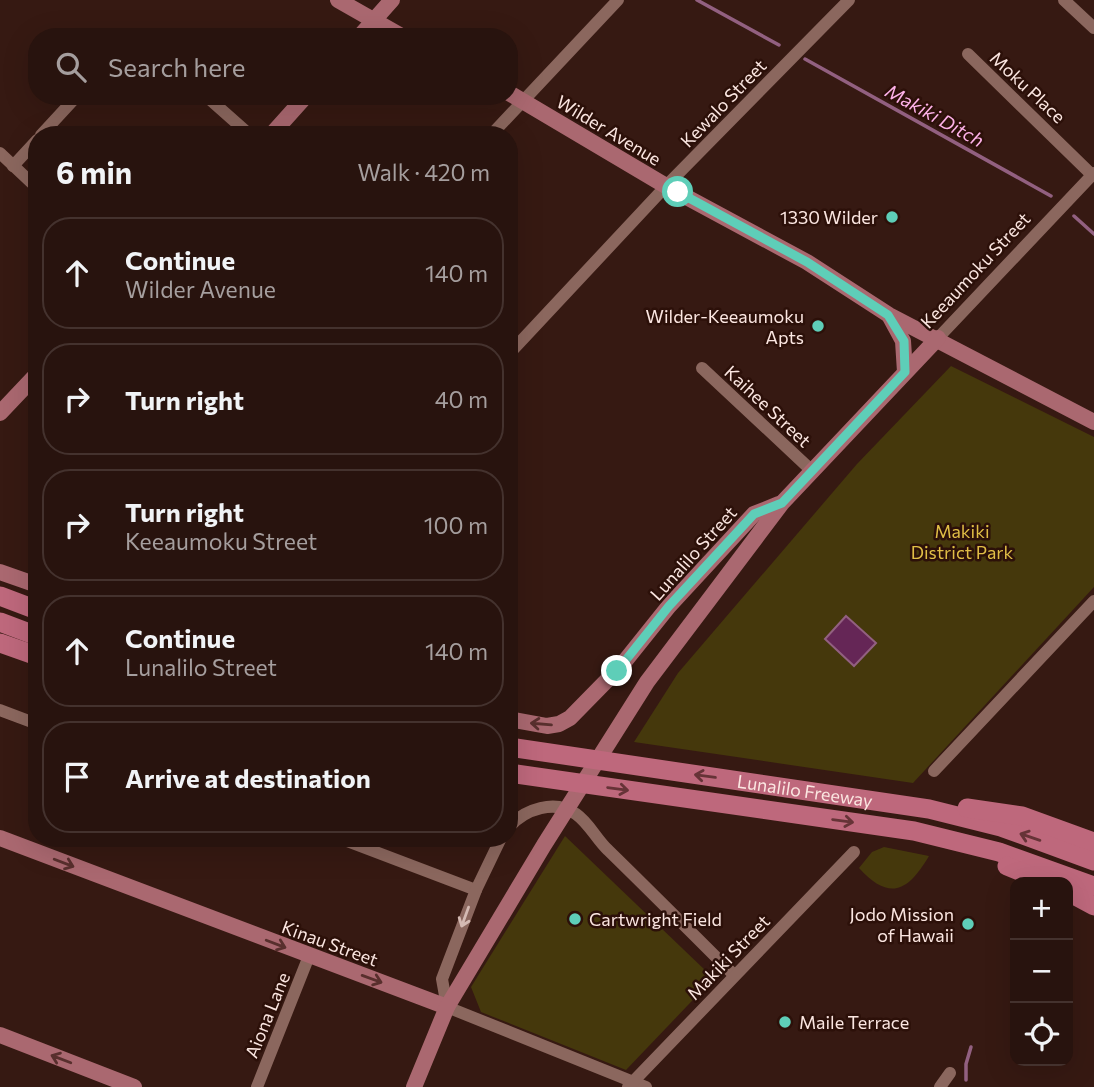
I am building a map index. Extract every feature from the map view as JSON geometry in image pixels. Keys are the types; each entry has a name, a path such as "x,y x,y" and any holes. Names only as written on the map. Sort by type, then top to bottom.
{"highway":[{"path":"0,596 28,607"},
{"path":"0,622 28,633"},
{"path":"0,643 28,653"},
{"name":"Lunalilo Freeway","path":"518,747 894,803 1001,827 1094,862"},
{"name":"Lunalilo Freeway","path":"518,776 914,831 1009,855 1094,886"},
{"path":"894,803 981,808 1022,816 1094,842"},
{"path":"914,831 1033,877"},
{"path":"1073,895 1094,906"}],"main road":[{"path":"338,0 387,28"},
{"path":"366,28 392,0"},
{"name":"Wilder Avenue","path":"518,98 666,186 807,262 888,315 938,338 1094,422"},
{"path":"279,126 298,105"},
{"path":"888,315 904,341 905,372"},
{"name":"Keeaumoku Street","path":"414,1087 447,1007 647,682 782,503 810,470 938,338"},
{"path":"1,408 28,382"},
{"name":"Lunalilo Street","path":"518,721 547,726 570,718 621,666 669,606 754,514 782,503"},
{"path":"704,568 720,582"},
{"path":"0,572 28,582"},
{"name":"Kinau Street","path":"0,838 447,1007"},
{"path":"0,1035 134,1087"}],"street":[{"path":"518,95 618,0"},
{"name":"Kewalo Street","path":"518,344 666,186 849,0"},
{"path":"1064,0 1094,29"},
{"name":"Moku Place","path":"968,54 1093,174"},
{"path":"49,126 69,105"},
{"path":"216,105 240,126"},
{"path":"497,126 511,105"},
{"path":"13,166 28,150"},
{"path":"0,153 28,180"},
{"name":"Keeaumoku Street","path":"938,338 1093,174"},
{"name":"Kaihee Street","path":"702,368 810,470"},
{"path":"934,771 1094,601"},
{"path":"0,710 28,721"},
{"path":"518,819 536,808 556,807 575,813 601,844 733,974"},
{"path":"363,847 475,890"},
{"name":"Keeaumoku Street","path":"447,1007 442,979 475,890 496,847"},
{"name":"Makiki Street","path":"630,1084 733,974 854,852"},
{"name":"Aiona Lane","path":"257,1087 309,956"},
{"name":"Kinau Street","path":"447,1007 630,1084 646,1087"},
{"path":"940,1087 950,1073"}],"green space":[{"name":"Makiki District Park","path":"951,366 1094,437 1094,587 913,783 634,742 678,673 857,464"},
{"name":"Cartwright Field","path":"565,836 706,971 710,982 626,1070 481,1012 471,987"},
{"path":"884,847 929,856 906,884 889,888 870,879 859,868 872,852"}],"shaded area":[{"path":"846,616 876,643 854,666 825,639"}],"waterway":[{"name":"Makiki Ditch","path":"697,0 779,45"},
{"name":"Makiki Ditch","path":"805,59 1051,196"},
{"name":"Makiki Ditch","path":"1074,216 1094,234"},
{"path":"966,1080 966,1064 971,1047"}],"place":[{"name":"1330 Wilder","path":"892,217"},
{"name":"Wilder-Keeaumoku Apts","path":"818,326"},
{"name":"Cartwright Field","path":"575,919"},
{"name":"Jodo Mission of Hawaii","path":"968,924"},
{"name":"Maile Terrace","path":"785,1022"}],"route":[{"path":"617,671 669,606 754,514 782,503 810,470 905,372 904,341 888,315 807,262 678,192"}]}
